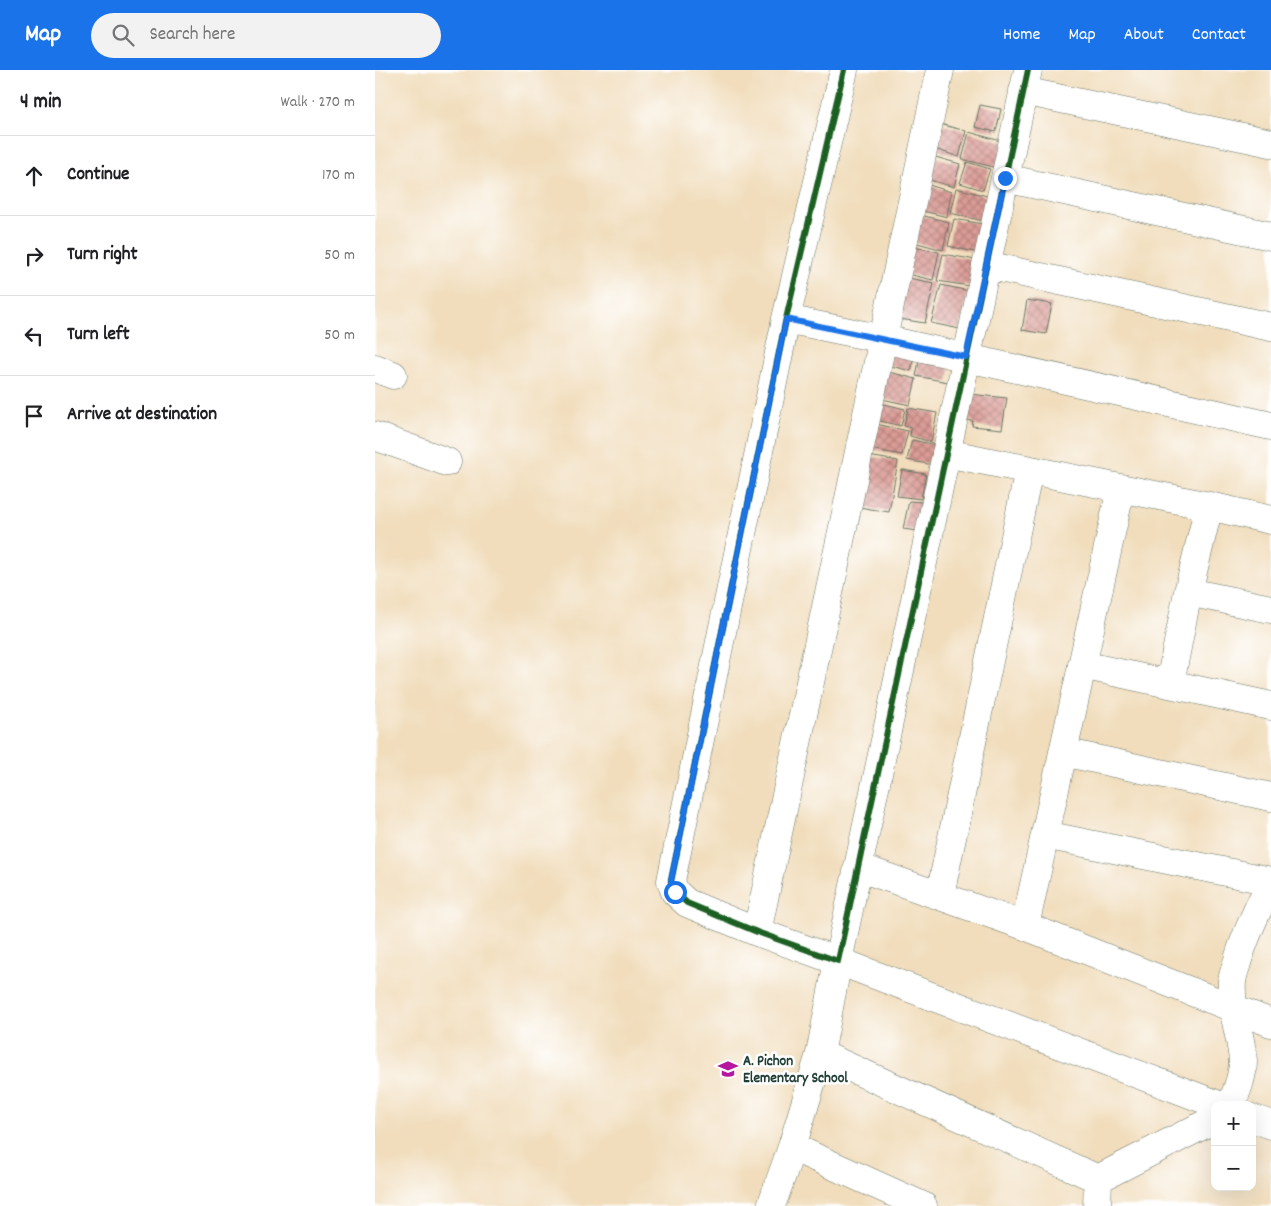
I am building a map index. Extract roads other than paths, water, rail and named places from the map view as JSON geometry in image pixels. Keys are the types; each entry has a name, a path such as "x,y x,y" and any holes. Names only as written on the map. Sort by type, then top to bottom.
{"street":[{"path":"844,70 786,319 671,881 675,892 687,903 757,932 1211,1102"},
{"path":"757,932 940,70"},
{"path":"771,1206 792,1147 820,1054 857,867 1026,80 1271,142"},
{"path":"1005,178 1271,236"},
{"path":"986,265 1271,327"},
{"path":"786,319 966,357 1271,426"},
{"path":"375,436 447,462"},
{"path":"946,453 1271,520"},
{"path":"940,895 1029,470"},
{"path":"1025,926 1121,488"},
{"path":"1170,683 1188,592 1209,506"},
{"path":"1188,592 1271,609"},
{"path":"1082,665 1271,706"},
{"path":"1063,752 1271,797"},
{"path":"1045,834 1271,882 1257,909 1241,948 1232,980 1232,1007 1243,1061 1239,1083 1232,1101"},
{"path":"857,867 1025,926 1271,1023"},
{"path":"820,1054 1098,1179"},
{"path":"1256,1120 1271,1126"},
{"path":"1098,1179 1211,1121"},
{"path":"792,1147 923,1206"},
{"path":"1097,1206 1098,1179"}],"place":[{"name":"A. Pichon Elementary School","path":"728,1069"}]}
